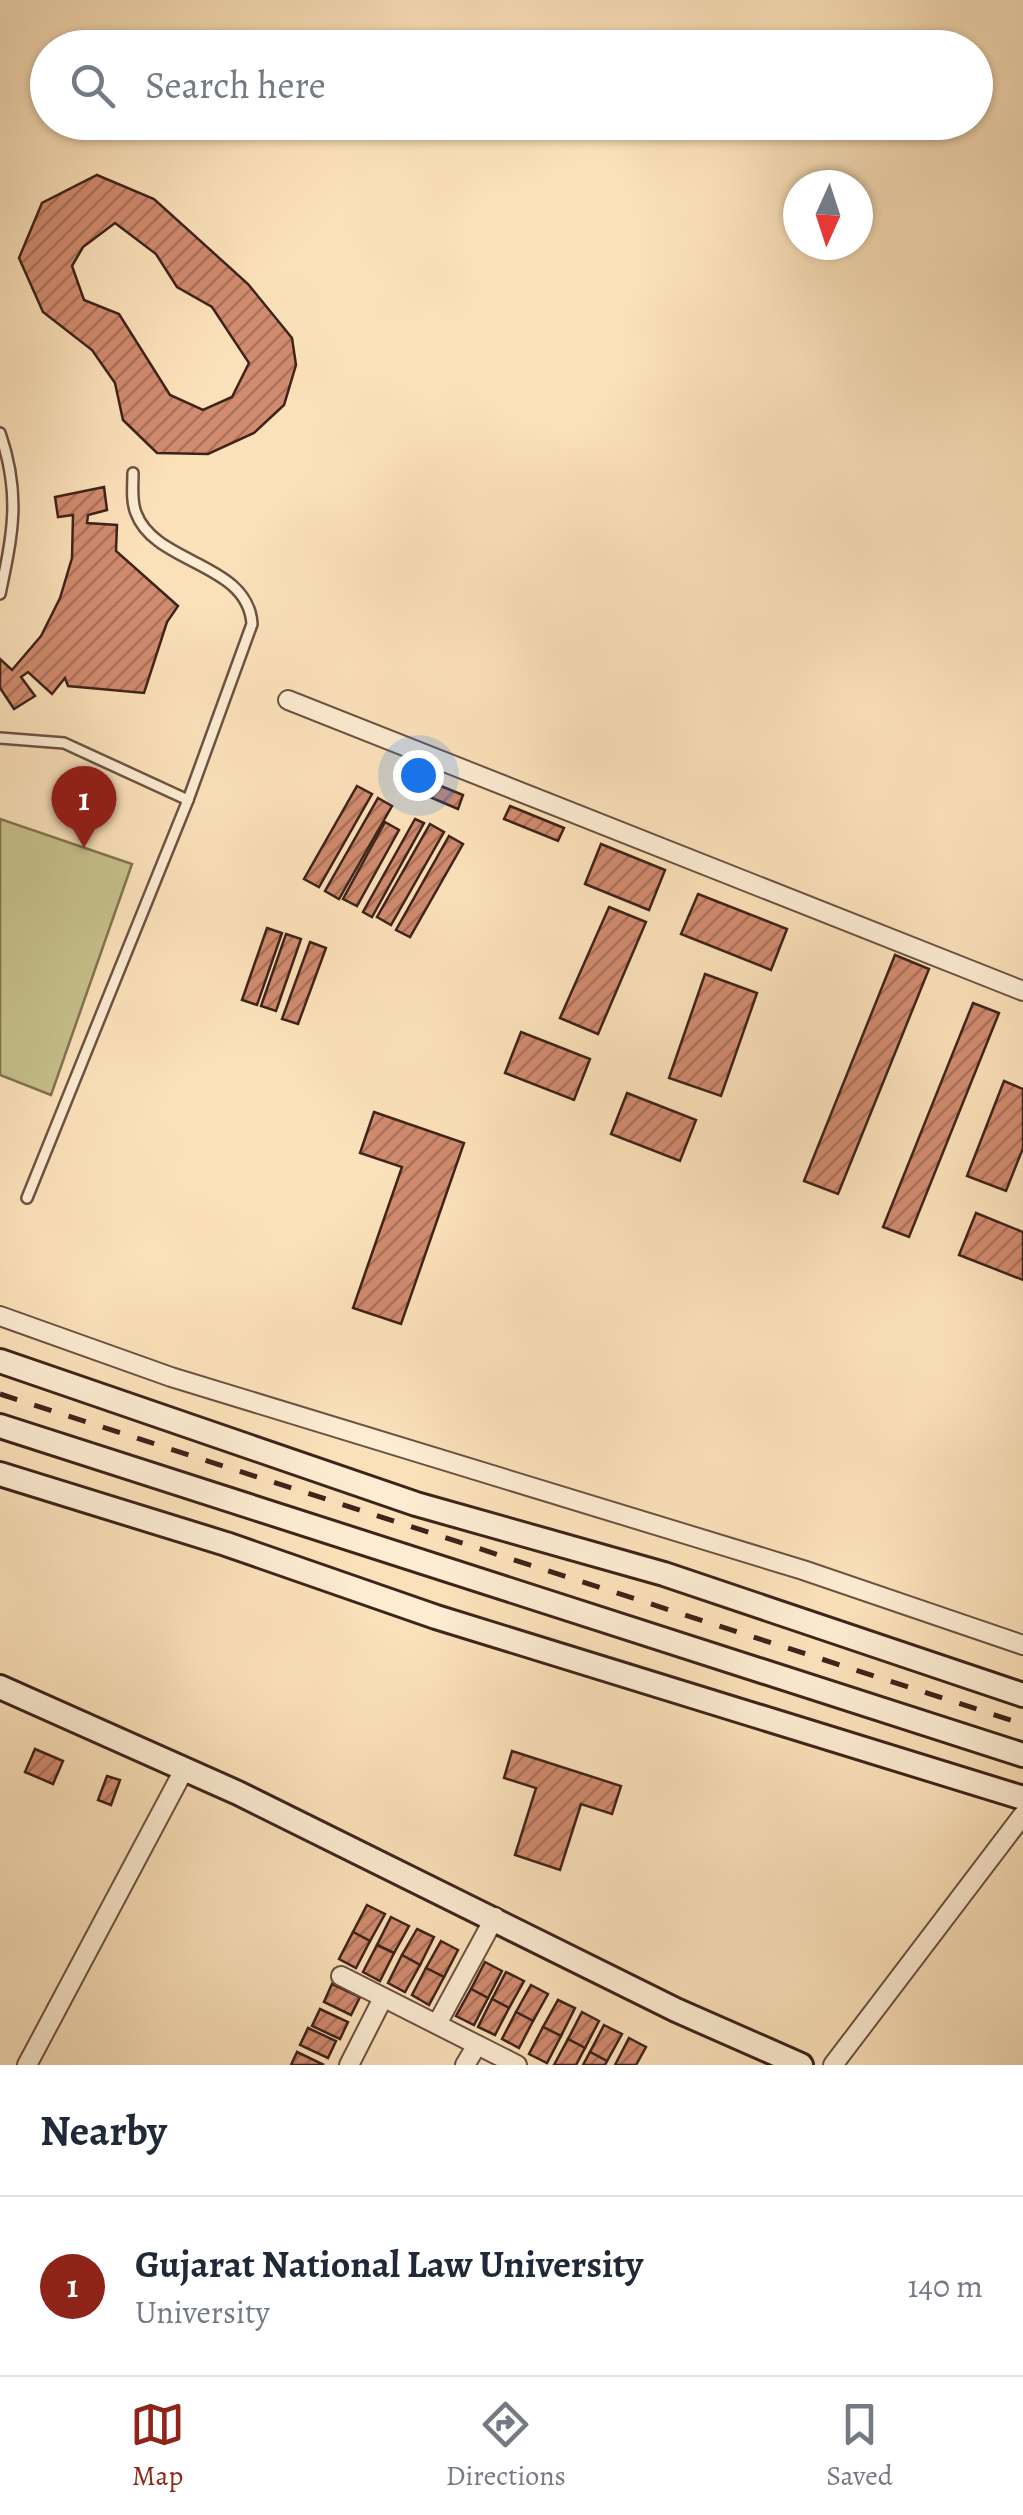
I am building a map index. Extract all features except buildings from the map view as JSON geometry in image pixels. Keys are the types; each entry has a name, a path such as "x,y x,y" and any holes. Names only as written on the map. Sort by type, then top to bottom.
{"street":[{"path":"288,700 1023,991"},
{"path":"0,1316 170,1377 804,1570 1023,1645"},
{"path":"0,1362 416,1504 664,1574 1023,1695"},
{"path":"0,1426 1023,1755"},
{"path":"0,1474 226,1544 436,1617 1023,1798"},
{"path":"0,1687 186,1768 495,1917 676,2010 801,2065"},
{"path":"27,2065 186,1768"},
{"path":"834,2065 1023,1815"},
{"path":"436,2024 495,1917"},
{"path":"342,1976 517,2065"},
{"path":"349,2065 383,1998"},
{"path":"465,2065 476,2044"}],"lane":[{"path":"0,433 14,474 12,538 0,594"},
{"path":"27,1198 188,800 252,624 251,610 230,583 153,536 136,517 133,473"},
{"path":"0,738 64,743 188,800"}],"shaded area":[{"path":"0,819 132,864 51,1095 0,1075"}],"railway":[{"path":"0,1394 1023,1724"}],"place":[{"name":"Gujarat National Law University","path":"84,848"}]}
